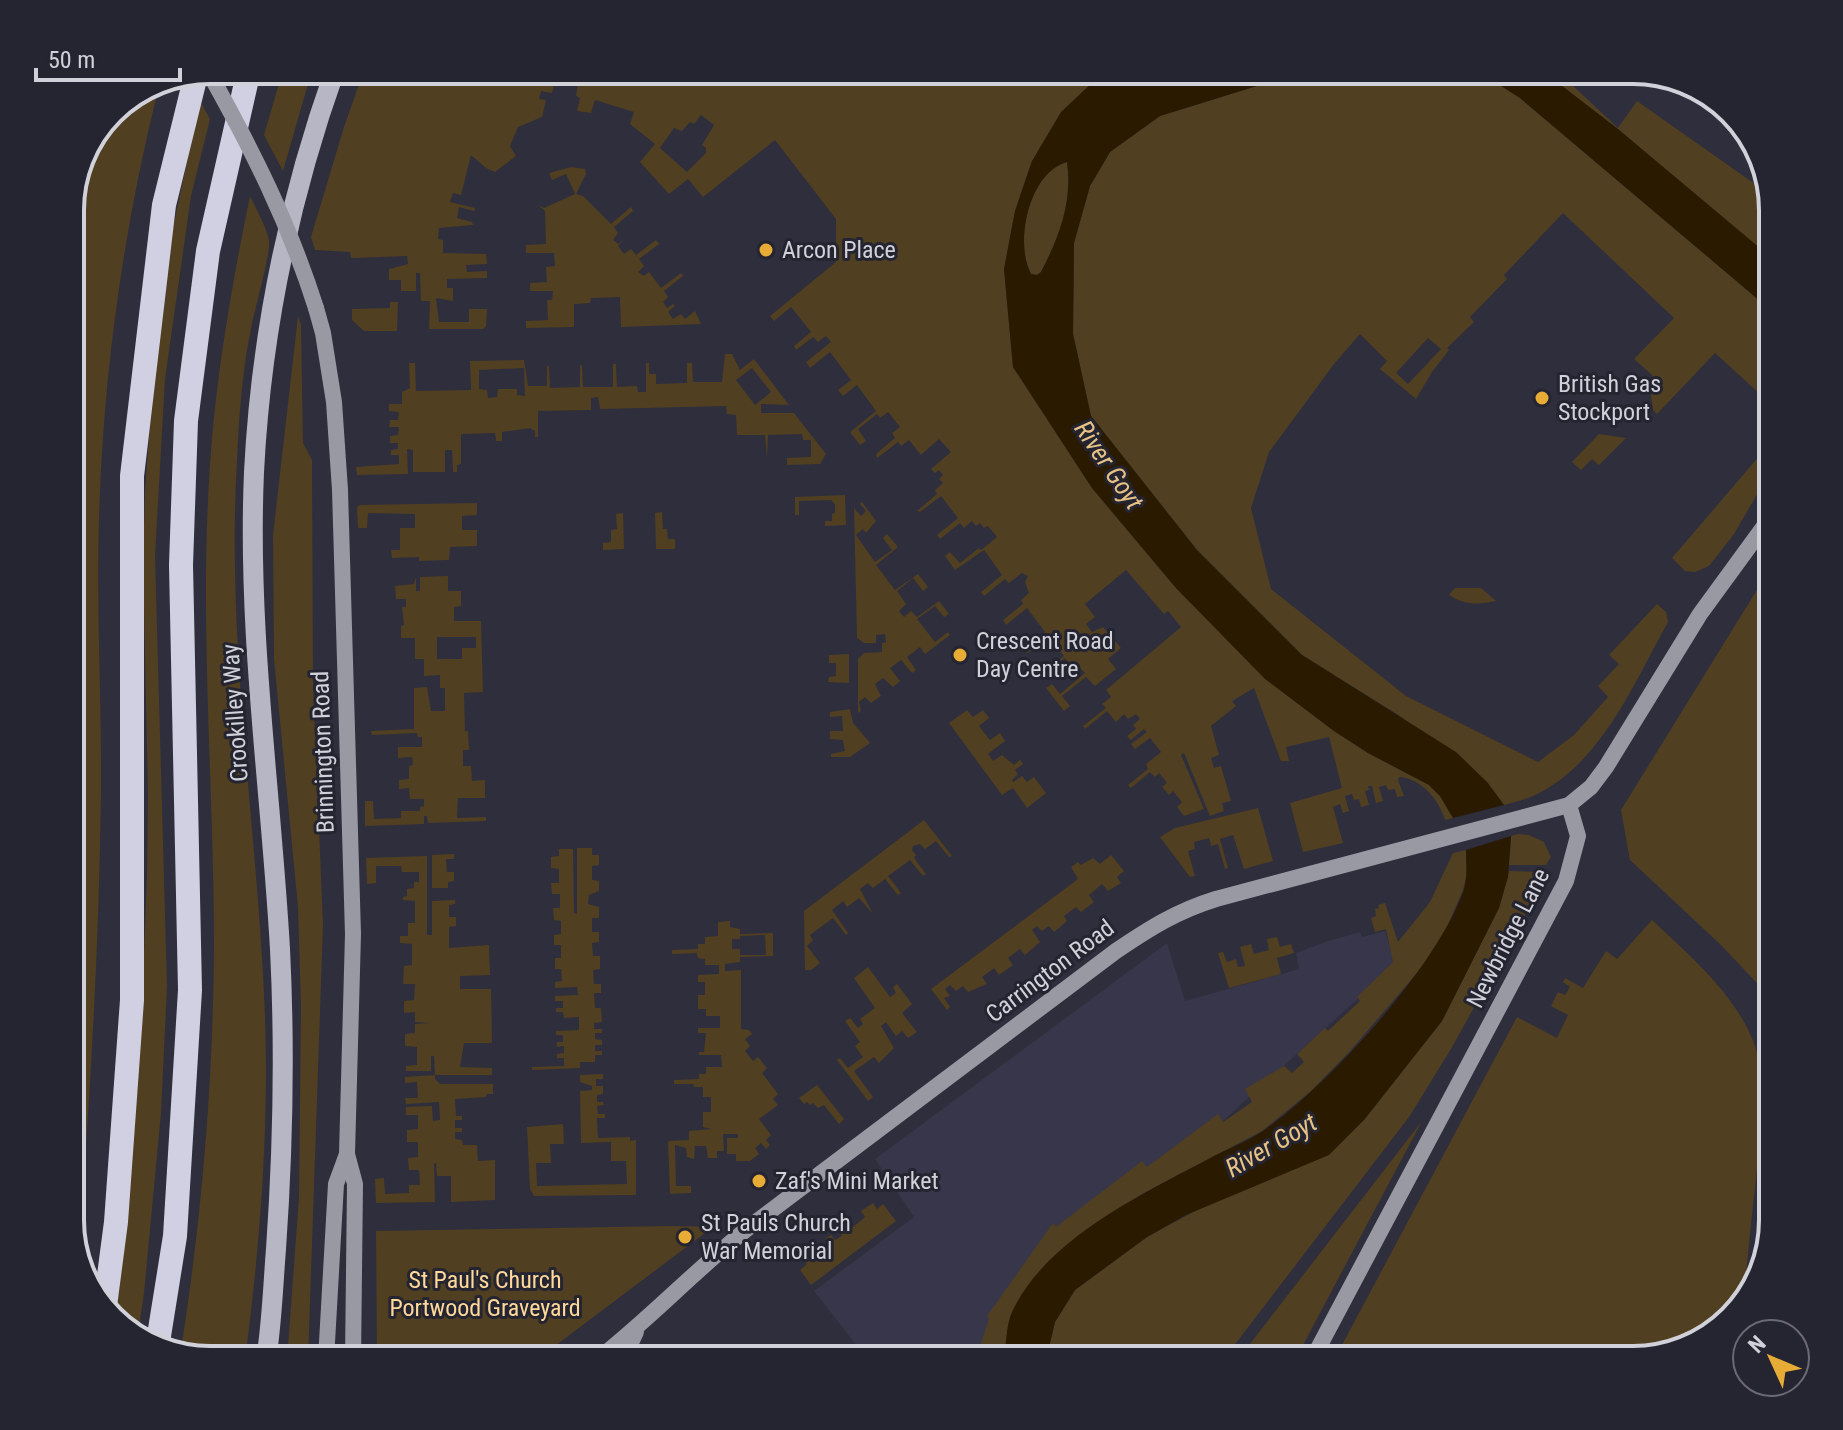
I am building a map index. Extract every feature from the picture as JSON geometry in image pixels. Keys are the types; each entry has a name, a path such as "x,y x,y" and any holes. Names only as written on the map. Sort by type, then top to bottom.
{"highway":[{"path":"159,1334 175,1236 190,990 181,565 186,421 208,251 246,84"},
{"path":"107,1292 116,1222 132,1000 132,476 164,205 194,85"}],"main road":[{"name":"Crookilley Way","path":"267,1346 278,1213 283,1081 280,949 259,703 254,599 254,472 266,353 278,278 295,196 330,84"}],"street":[{"name":"Brinnington Road","path":"215,84 280,207 298,250 326,350 334,402 340,490 353,934 347,1154 355,1184 353,1346"},
{"path":"1569,805 1591,787 1606,767 1700,614 1759,533"},
{"name":"Carrington Road","path":"615,1346 639,1327 695,1272 752,1225 1116,951 1168,917 1185,908 1216,899 1569,805"},
{"name":"Newbridge Lane","path":"1319,1346 1566,881 1578,836 1569,805"},
{"name":"Brinnington Road","path":"327,1346 336,1184 347,1154"},
{"name":"Carrington Road","path":"630,1346 639,1327"}],"shaded area":[{"path":"1385,931 1394,962 1373,985 1202,1140 1013,1346 857,1346 814,1291 914,1217 875,1159 1167,943 1185,1001 1299,969 1296,953 1360,932 1362,937"}],"green space":[{"path":"279,84 308,84 283,171 264,135"},
{"path":"359,84 554,84 552,93 541,91 539,99 546,100 542,117 518,127 510,146 516,156 495,172 471,155 461,195 453,193 450,202 475,208 474,211 459,207 457,218 473,225 439,228 438,239 443,240 443,253 486,254 487,264 466,265 467,272 487,271 487,278 447,279 447,288 453,288 453,301 436,298 439,322 469,322 469,309 487,309 483,329 429,329 430,301 421,301 420,273 416,273 416,291 401,291 401,280 389,280 389,269 408,264 407,256 351,258 350,252 315,250 311,237"},
{"path":"578,84 1092,84 1032,161 1015,211 1004,269 1013,367 1092,488 1176,588 1266,679 1334,731 1429,785 1440,796 1453,818 1445,820 1434,798 1422,786 1399,777 1404,796 1397,797 1395,789 1388,790 1386,785 1379,787 1383,801 1376,803 1372,786 1368,786 1369,790 1365,791 1369,805 1361,807 1359,799 1354,800 1352,794 1345,796 1349,811 1343,813 1340,804 1333,807 1343,843 1303,852 1290,803 1342,788 1329,737 1286,747 1289,761 1281,761 1254,688 1232,701 1236,706 1211,726 1219,755 1211,758 1214,768 1221,766 1231,801 1222,803 1224,811 1210,816 1184,753 1181,755 1204,809 1184,816 1177,807 1182,802 1173,791 1169,795 1162,787 1167,783 1159,773 1155,777 1150,772 1131,788 1128,785 1148,769 1146,764 1161,752 1150,738 1135,749 1131,744 1147,732 1144,729 1131,740 1127,736 1136,729 1133,725 1140,719 1136,714 1128,719 1124,714 1116,722 1107,711 1085,729 1083,726 1106,708 1102,704 1111,697 1106,690 1181,627 1168,611 1164,614 1126,570 1085,604 1095,617 1086,624 1092,632 1103,627 1121,648 1108,659 1116,669 1095,686 1086,677 1062,696 1070,706 1064,711 1046,688 1052,684 1060,694 1085,673 1081,669 1077,673 1065,658 1044,674 1064,656 1048,637 1028,653 1024,648 1045,632 1027,608 1006,625 1003,620 1023,604 1021,600 1029,593 1025,582 1028,576 1022,573 1009,583 1005,579 984,596 981,592 1002,575 984,550 955,570 945,556 950,552 960,563 997,537 988,526 984,528 980,523 976,526 972,521 964,528 960,523 940,539 937,535 958,518 941,496 920,512 917,511 937,494 935,490 943,483 939,479 943,475 939,470 935,473 931,469 951,452 939,439 921,455 909,440 901,446 898,442 877,458 876,454 895,438 892,433 900,427 888,412 880,418 877,414 858,429 866,441 860,445 850,432 876,411 857,385 843,396 838,390 851,380 830,352 810,368 806,362 831,342 826,336 818,342 813,337 796,350 794,346 811,332 791,307 774,321 770,316 836,262 836,219 775,140 703,197 688,179 669,194 640,162 655,144 630,124 634,112 595,100 591,113 577,111 580,98 576,96","holes":["701,115 714,125 702,145 706,153 687,172 660,148 674,128 682,131"]},
{"path":"1263,84 1498,84 1520,98 1759,300 1759,393 1715,353 1657,414 1653,410 1649,382 1653,376 1634,359 1674,318 1563,213 1504,275 1507,279 1470,317 1474,322 1447,348 1449,350 1416,399 1380,369 1387,361 1360,334 1269,452 1251,508 1271,589 1406,696 1538,762 1574,735 1608,697 1598,686 1619,664 1609,655 1657,604 1666,612 1668,622 1628,696 1597,743 1557,782 1533,796 1504,805 1487,782 1400,716 1302,655 1197,550 1091,416 1073,334 1074,243 1090,186 1110,152 1160,116","holes":["1428,338 1441,349 1408,384 1396,373"]},
{"path":"1558,84 1571,84 1618,128 1637,101 1756,185 1759,248 1699,200 1618,129"},
{"path":"156,97 125,250 110,357 101,466 98,554 101,758 90,1083 84,1170 84,202 88,178 97,154 110,133 127,115"},
{"path":"200,101 210,119 191,196 165,379 155,556 167,986 161,1113 140,1324 117,1305 124,1251 143,980 147,875 145,491 156,341 168,251"},
{"path":"1067,162 1068,191 1059,232 1041,272 1031,274 1024,244 1028,210 1043,180"},
{"path":"571,167 585,169 586,174 576,194 583,196 611,224 631,207 633,211 614,227 618,233 613,240 618,244 623,240 618,246 624,254 631,249 636,255 656,240 659,244 639,259 644,266 638,272 644,276 649,272 661,288 681,273 683,276 664,291 668,297 663,302 667,308 673,304 675,306 668,312 673,319 681,314 685,319 695,311 701,324 621,327 620,297 591,298 590,303 574,304 574,327 526,328 526,321 548,320 547,300 552,300 553,291 530,291 530,283 547,282 546,267 555,266 554,253 526,253 526,245 546,244 545,211 538,205 544,208 575,194 566,174 552,180 549,173"},
{"path":"250,196 266,229 269,247 248,345 241,395 235,531 236,600 265,1016 264,1145 259,1231 247,1346 210,1346 182,1343 205,1149 211,1049 214,947 206,645 207,524 213,430 231,296"},
{"path":"390,302 398,302 397,331 364,331 352,320 352,309 390,308"},
{"path":"298,316 301,325 303,443 312,460 313,685 323,925 308,1346 288,1346 299,1197 301,1006 298,907 274,659 273,535"},
{"path":"725,354 732,354 740,370 754,359 789,405 761,404 761,413 794,413 826,454 820,464 787,465 787,458 811,457 811,440 803,440 802,434 768,435 767,458 765,435 737,435 736,415 727,414 726,406 600,409 598,397 591,398 591,410 538,411 538,437 530,428 502,432 502,441 496,441 495,433 461,434 461,464 457,465 457,472 453,472 452,450 445,450 445,472 413,472 413,450 407,449 408,474 357,475 356,467 399,464 399,455 391,455 391,450 398,449 398,443 390,443 390,436 398,435 399,427 389,427 390,420 398,420 399,412 389,411 389,404 402,404 402,392 410,388 409,363 415,363 416,391 471,390 470,361 524,360 528,386 547,386 549,366 550,388 580,387 580,365 583,387 613,387 613,364 616,364 617,387 637,386 638,392 646,392 646,363 649,363 649,374 656,374 656,384 687,383 687,363 692,363 693,382 722,382","holes":["524,368 525,396 517,395 517,389 498,389 497,397 488,398 487,390 479,389 479,370","752,368 771,392 755,405 736,380"]},
{"path":"1599,434 1626,438 1599,465 1592,459 1581,470 1572,462"},
{"path":"1759,456 1759,491 1734,534 1709,566 1695,572 1685,571 1672,558"},
{"path":"845,495 846,525 825,526 825,521 832,521 832,514 835,513 835,504 831,500 799,501 799,515 795,515 795,497"},
{"path":"862,502 876,521 866,533 863,529 856,535 875,562 892,550 883,538 887,534 898,547 876,565 895,590 918,574 928,587 923,591 913,578 897,591 906,604 899,611 904,617 911,611 917,617 939,601 949,614 944,617 935,606 917,619 935,642 948,632 950,635 925,654 920,647 907,657 916,670 912,673 901,660 890,668 900,681 893,687 883,678 875,684 881,696 871,703 865,697 859,702 861,711 858,713 858,659 864,653 882,652 882,643 886,642 885,634 876,635 876,643 864,643 857,638 854,508 861,516 866,511 860,504"},
{"path":"477,503 477,515 462,516 462,530 477,530 477,546 450,547 449,560 392,558 391,550 400,550 400,528 415,528 415,514 368,513 367,528 358,528 357,507 360,505"},
{"path":"662,512 663,529 667,529 668,539 675,539 675,549 656,549 655,513"},
{"path":"623,513 624,549 603,550 603,543 611,542 611,530 617,529 616,514"},
{"path":"448,576 448,591 461,591 461,606 454,607 454,621 481,621 483,692 464,693 469,750 463,750 463,766 471,766 472,781 485,780 485,798 458,798 457,818 486,817 486,821 428,823 427,816 424,816 424,824 365,826 365,801 373,801 374,819 401,818 401,811 420,811 420,807 424,806 424,799 410,799 409,788 399,789 399,780 409,779 409,766 413,765 412,757 398,758 398,747 422,747 422,737 418,737 417,733 372,735 371,731 414,729 414,688 427,687 431,711 445,711 445,688 440,688 440,675 424,676 424,659 415,659 415,638 401,638 401,626 404,625 402,607 406,607 406,599 396,599 395,586 414,584 416,577 416,591 420,591 420,577","holes":["437,637 476,637 476,648 462,648 462,659 437,659"]},
{"path":"1759,587 1759,985 1630,860 1621,810"},
{"path":"1455,588 1481,588 1496,601 1460,601 1449,595"},
{"path":"849,654 849,683 828,682 829,677 836,676 836,663 829,663 829,655"},
{"path":"850,709 853,723 870,743 850,757 831,757 831,754 845,751 843,740 830,739 830,731 843,731 842,716 830,717 830,712"},
{"path":"967,710 973,717 983,710 989,718 979,726 990,740 1000,733 1005,741 988,754 993,761 1002,755 1014,765 1020,760 1023,764 1015,770 1018,774 1013,782 1022,776 1027,782 1034,777 1046,793 1027,808 1013,788 1002,795 949,723"},
{"path":"1258,808 1273,861 1244,869 1233,835 1220,839 1228,868 1225,869 1218,844 1211,846 1209,838 1194,842 1195,849 1188,851 1195,876 1190,877 1160,837 1175,828"},
{"path":"924,820 952,856 949,857 936,841 925,849 920,844 913,846 914,858 926,874 923,876 910,860 888,876 901,893 898,895 885,879 873,888 868,883 860,889 873,914 859,898 847,907 843,901 832,910 848,933 846,935 833,918 810,935 813,940 807,946 820,963 811,970 805,970 804,911"},
{"path":"1518,834 1544,842 1551,857 1546,865 1509,865 1511,836"},
{"path":"577,848 592,848 592,855 599,855 599,865 592,866 592,880 599,881 599,891 589,895 588,904 599,907 599,918 592,918 592,932 599,932 599,942 592,943 593,956 600,956 600,969 593,970 594,984 601,984 601,993 594,993 595,1008 601,1008 602,1022 594,1023 594,1029 602,1029 602,1033 595,1033 595,1039 602,1040 602,1045 595,1045 595,1051 602,1051 602,1055 595,1055 595,1062 580,1062 580,1068 532,1070 532,1067 564,1066 564,1058 557,1058 557,1054 564,1053 564,1046 557,1047 557,1042 563,1042 563,1035 556,1035 556,1031 579,1030 579,1017 564,1018 563,1012 556,1012 556,1008 563,1008 563,1001 555,1001 555,996 578,995 577,987 555,988 555,982 562,981 561,969 555,969 555,958 561,958 561,945 554,945 554,935 561,934 561,921 554,920 553,908 560,908 560,894 552,894 551,883 559,883 559,869 551,868 551,857 559,856 559,849 573,849 574,913 577,914"},
{"path":"1466,850 1467,874 1443,936 1423,966 1350,1051 1311,1091 1262,1131 1142,1194 1100,1221 1011,1314 1006,1346 981,1346 989,1319 987,1316 1053,1223 1056,1227 1142,1161 1147,1167 1218,1114 1223,1122 1252,1102 1245,1089 1284,1066 1292,1073 1304,1062 1297,1054 1360,1001 1357,997 1393,962 1386,929 1375,932 1371,918 1376,916 1375,909 1385,903 1398,942 1430,902 1453,853"},
{"path":"454,854 454,859 446,859 447,872 454,872 454,881 448,882 448,888 432,888 432,855"},
{"path":"1111,855 1124,871 1117,877 1121,883 1108,891 1102,884 1089,895 1094,902 1081,912 1076,907 1064,916 1067,921 1054,932 1049,926 1042,931 1037,926 1032,930 1040,942 1025,955 1020,949 1008,958 1013,965 999,975 994,968 982,977 987,984 968,992 963,986 956,991 950,985 945,989 950,996 944,998 950,1007 947,1010 931,989 1078,879 1071,867 1093,858 1100,864"},
{"path":"427,856 427,935 432,935 432,901 455,900 455,904 449,905 449,917 456,917 456,926 449,927 449,948 489,945 490,975 460,976 460,989 491,989 492,1043 464,1043 460,1067 492,1068 492,1075 435,1075 434,1056 431,1056 431,1071 406,1071 406,1066 417,1065 417,1047 405,1046 405,1034 415,1033 415,1024 430,1023 415,1022 415,1012 404,1013 404,1001 414,1000 415,984 403,984 404,966 412,965 412,944 400,943 400,936 408,936 408,923 415,923 415,901 403,900 403,897 407,896 407,889 414,888 414,882 419,882 419,872 402,872 401,866 376,866 376,883 367,884 366,858"},
{"path":"1509,871 1543,872 1534,899 1451,1049 1409,1117 1234,1346 1049,1346 1055,1322 1075,1290 1147,1237 1364,1120 1442,1021 1499,908"},
{"path":"1652,920 1725,993 1755,1046 1759,1059 1759,1151 1746,1273 1733,1297 1710,1320 1689,1333 1649,1345 1341,1346 1517,1017 1557,1038 1568,1015 1551,1006 1558,992 1565,995 1570,987 1563,982 1565,978 1583,988 1606,951 1617,959"},
{"path":"730,921 730,927 740,929 740,934 773,933 773,956 740,957 740,962 725,964 725,971 741,970 741,1029 749,1030 752,1034 745,1039 750,1046 745,1051 753,1061 758,1057 767,1068 762,1073 778,1094 773,1099 778,1105 759,1119 771,1135 766,1140 770,1145 766,1149 761,1143 755,1148 759,1154 750,1161 736,1161 736,1154 727,1154 727,1138 738,1138 738,1134 723,1134 724,1151 717,1151 717,1158 708,1158 706,1146 695,1146 694,1159 687,1157 686,1148 675,1145 676,1186 691,1186 691,1193 670,1194 668,1141 689,1140 689,1131 712,1129 703,1127 703,1112 711,1112 711,1097 703,1097 703,1087 674,1084 674,1080 699,1079 699,1074 706,1074 706,1067 722,1067 721,1055 699,1055 699,1052 704,1052 706,1033 698,1033 698,1028 720,1028 720,1016 706,1016 706,1009 698,1009 698,995 705,995 705,982 698,982 698,975 719,974 719,965 705,965 705,959 698,958 697,953 672,954 672,950 698,949 698,944 705,944 705,937 718,936 718,922","holes":["765,935 766,955 740,955 740,949 732,949 732,939"]},
{"path":"1277,937 1280,947 1291,944 1294,953 1277,958 1281,974 1229,988 1218,953 1223,952 1227,962 1236,959 1238,967 1245,966 1240,947 1251,944 1254,954 1269,950 1267,939"},
{"path":"868,967 890,997 896,993 893,987 897,984 912,1004 902,1013 917,1032 908,1038 902,1031 896,1036 886,1022 881,1026 894,1048 879,1063 874,1057 854,1071 873,1097 868,1101 837,1060 840,1058 848,1068 863,1057 855,1046 860,1042 845,1021 850,1018 858,1028 863,1024 860,1019 875,1008 854,978"},
{"path":"603,1074 603,1079 596,1079 596,1086 603,1086 603,1094 597,1095 597,1102 604,1105 597,1106 598,1114 605,1114 605,1118 597,1118 598,1138 630,1137 630,1141 636,1140 636,1195 534,1196 530,1189 527,1127 563,1124 564,1144 550,1144 551,1163 536,1163 537,1186 627,1184 626,1161 611,1161 611,1142 581,1143 580,1091 592,1090 592,1086 580,1082 580,1075"},
{"path":"435,1075 440,1084 493,1084 493,1094 486,1097 455,1099 456,1116 462,1116 462,1120 455,1120 455,1128 462,1128 462,1132 455,1132 455,1139 462,1140 463,1145 477,1145 478,1161 495,1160 495,1200 451,1202 451,1176 437,1176 436,1163 435,1202 376,1203 375,1179 384,1178 385,1194 409,1193 409,1185 420,1185 419,1170 409,1170 408,1158 418,1157 418,1142 407,1142 407,1130 418,1129 418,1115 406,1115 406,1107 432,1106 433,1121 440,1120 439,1102 406,1104 405,1098 418,1098 417,1082 405,1083 405,1077"},
{"path":"817,1085 844,1119 839,1124 824,1105 818,1108 813,1103 804,1104 799,1098"},
{"path":"1422,1121 1302,1346 1249,1346"},
{"path":"873,1203 877,1209 883,1204 896,1221 811,1285 800,1270 807,1264 801,1257 813,1248 819,1254 830,1245 825,1239 831,1235 835,1240 842,1236 838,1230 848,1222 853,1227 865,1217 861,1211"},
{"name":"St Paul's Church Portwood Graveyard","path":"713,1227 555,1346 377,1346 376,1231"}],"water":[{"name":"River Goyt","path":"1091,84 1263,84 1160,116 1110,152 1090,186 1074,243 1073,334 1091,416 1197,550 1302,655 1456,752 1487,782 1504,805 1453,818 1440,796 1429,785 1368,753 1265,679 1176,588 1092,488 1013,367 1004,269 1015,211 1032,161 1061,112","holes":["1067,162 1068,191 1054,246 1041,272 1031,274 1024,245 1028,210 1034,194 1054,168"]},
{"path":"1498,84 1560,84 1759,247 1759,300 1520,98"},
{"name":"River Goyt","path":"1511,836 1508,877 1499,908 1442,1021 1364,1120 1329,1155 1186,1215 1147,1237 1075,1290 1055,1322 1049,1346 1005,1346 1012,1312 1028,1285 1073,1239 1129,1202 1263,1131 1289,1111 1348,1055 1405,988 1430,955 1449,922 1463,892 1466,850"}],"place":[{"name":"Arcon Place","path":"766,250"},
{"name":"British Gas Stockport","path":"1542,398"},
{"name":"Crescent Road Day Centre","path":"960,655"},
{"name":"Zaf's Mini Market","path":"759,1181"},
{"name":"St Pauls Church War Memorial","path":"685,1237"}]}
